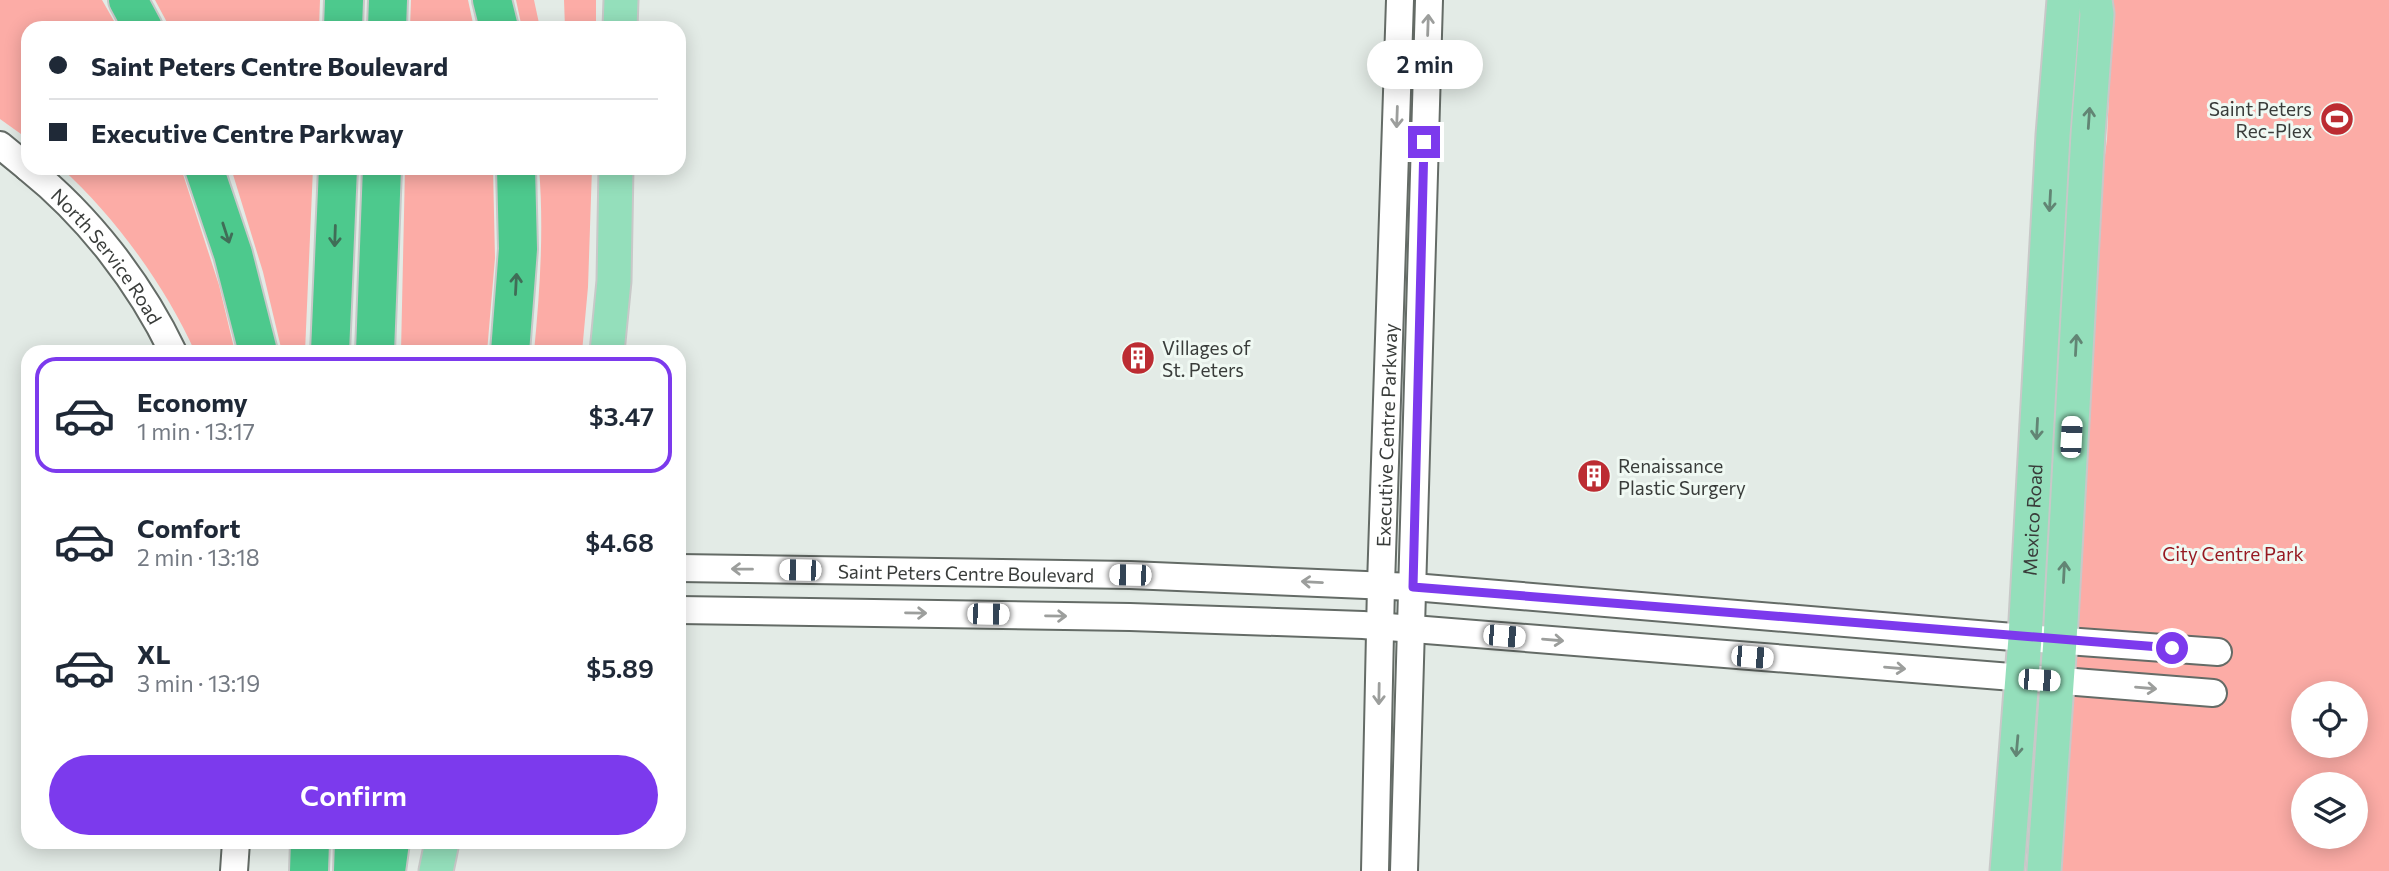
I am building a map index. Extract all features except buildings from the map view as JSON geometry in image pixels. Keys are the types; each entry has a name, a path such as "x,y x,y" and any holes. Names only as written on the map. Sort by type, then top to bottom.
{"highway":[{"path":"128,0 139,21"},
{"path":"343,21 344,0"},
{"path":"387,21 388,0"},
{"path":"492,0 497,21"},
{"path":"206,175 233,254 256,345"},
{"path":"330,345 338,175"},
{"path":"375,345 382,175"},
{"path":"511,345 518,249 516,175"},
{"path":"309,871 310,849"},
{"path":"353,871 354,849"},
{"path":"386,871 389,849"}],"main road":[{"path":"620,21 621,0"},
{"name":"Mexico Road","path":"2007,871 2025,638 2053,135 2064,0"},
{"name":"Mexico Road","path":"2044,871 2097,14 2095,0"},
{"path":"608,345 614,281 616,175"},
{"path":"436,871 441,849"}],"street":[{"name":"Executive Centre Parkway","path":"1376,871 1381,585 1401,0"},
{"name":"Executive Centre Parkway","path":"1404,871 1429,0"},
{"name":"North Service Road","path":"0,145 21,162"},
{"name":"North Service Road","path":"37,175 89,227 122,268 158,320 170,345"},
{"name":"Saint Peters Centre Boulevard","path":"686,568 1117,575 1381,585 2218,652"},
{"path":"686,610 1143,617 1380,626 2213,693"},
{"path":"234,871 236,849"}],"green space":[{"path":"0,0 102,0 114,21 21,21 21,134 0,119"},
{"path":"155,0 320,0 319,21 166,21"},
{"path":"411,0 468,0 472,21 410,21"},
{"path":"516,0 534,0 538,21 520,21"},
{"path":"564,0 596,0 596,21 565,21"},
{"name":"City Centre Park","path":"2113,0 2389,0 2389,871 2054,871 2099,202 2107,139"},
{"path":"68,175 183,175 219,285 233,345 192,345 169,302 137,253"},
{"path":"233,175 313,175 305,345 280,345 263,272"},
{"path":"405,175 493,175 495,258 488,345 401,345"},
{"path":"539,175 592,175 588,287 583,345 535,345 541,260"}],"place":[{"name":"Saint Peters Rec-Plex","path":"2337,119"},
{"name":"Villages of St. Peters","path":"1138,358"},
{"name":"Renaissance Plastic Surgery","path":"1594,476"}],"route":[{"path":"1424,142 1413,587 2172,648"}]}
